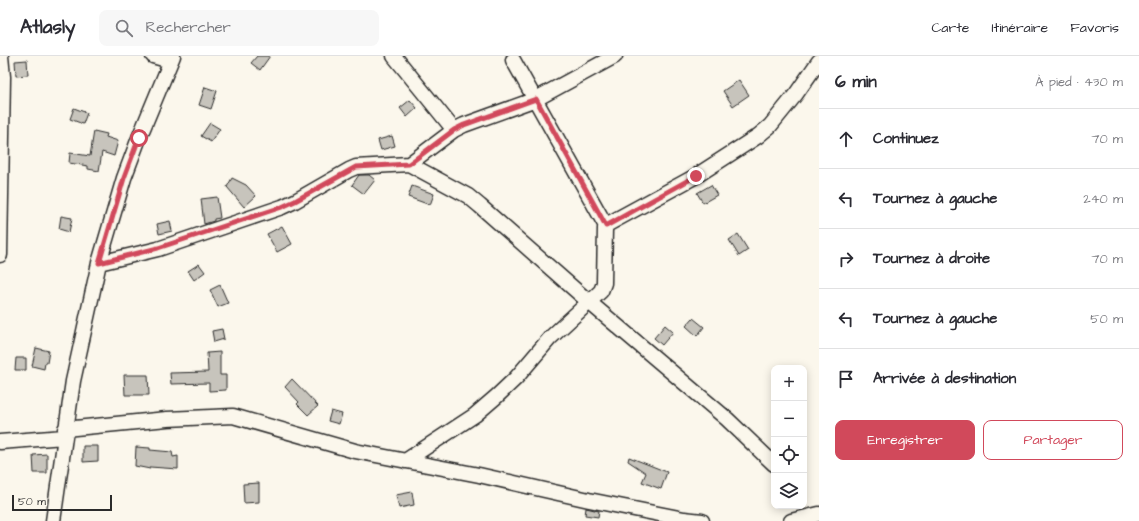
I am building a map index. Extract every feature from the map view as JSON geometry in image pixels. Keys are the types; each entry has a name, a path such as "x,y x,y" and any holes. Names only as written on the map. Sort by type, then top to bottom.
{"street":[{"path":"0,255 3,77 1,56"},
{"path":"53,521 73,381 99,263 124,178 171,58 153,56"},
{"path":"394,56 454,130"},
{"path":"409,164 454,130 536,99 615,56"},
{"path":"405,461 475,415 497,396 516,378 550,338 603,288 606,226 513,60"},
{"path":"606,226 696,176 758,136 770,126 796,94 819,61"},
{"path":"99,263 158,248 285,205 356,167 409,164 468,196 589,302 727,419 771,461"},
{"path":"0,442 167,418 229,415 355,451 479,475 604,503 702,521"},
{"path":"791,521 811,515"}],"building":[{"path":"257,56 270,56 260,70 251,63"},
{"path":"27,60 28,75 16,76 15,61"},
{"path":"739,80 749,95 733,106 723,91"},
{"path":"205,87 217,91 211,109 199,105"},
{"path":"410,100 417,108 407,117 400,108"},
{"path":"74,108 87,113 83,124 70,119"},
{"path":"210,123 220,129 211,142 201,136"},
{"path":"94,131 107,134 106,137 118,141 114,156 102,152 99,171 88,169 88,166 69,163 70,153 90,156"},
{"path":"392,136 395,146 381,150 378,140"},
{"path":"359,175 369,175 375,180 364,194 352,185"},
{"path":"232,178 246,185 256,196 244,207 227,187"},
{"path":"711,185 717,195 703,203 697,193"},
{"path":"412,186 434,194 430,205 408,197"},
{"path":"217,197 220,218 204,224 201,199"},
{"path":"61,216 72,218 69,232 59,229"},
{"path":"170,221 172,231 159,234 157,224"},
{"path":"282,226 292,244 277,252 267,234"},
{"path":"738,234 748,250 739,256 729,240"},
{"path":"199,264 205,272 194,280 188,271"},
{"path":"220,285 228,303 218,307 210,290"},
{"path":"693,318 704,327 697,336 686,326"},
{"path":"665,325 673,332 662,345 654,338"},
{"path":"222,329 224,339 214,342 212,331"},
{"path":"36,348 49,351 47,363 45,363 44,369 32,366"},
{"path":"220,352 220,375 226,375 226,390 209,391 209,383 171,384 170,373 208,372 207,353"},
{"path":"16,358 26,358 26,370 15,370"},
{"path":"124,375 148,375 149,395 125,395"},
{"path":"292,379 318,406 308,415 297,404 299,402 285,387"},
{"path":"331,411 342,414 339,424 328,421"},
{"path":"83,446 98,446 98,461 83,462"},
{"path":"136,447 172,452 173,457 178,456 178,469 150,467 150,469 135,466"},
{"path":"47,454 47,473 34,473 33,455"},
{"path":"629,457 667,472 661,489 642,482 646,473 628,461"},
{"path":"259,483 259,502 244,503 243,484"},
{"path":"412,492 414,505 399,508 396,495"},
{"path":"586,508 599,511 598,517 585,515"}],"route":[{"path":"139,138 124,178 99,263 158,248 282,207 356,167 409,164 454,130 536,99 606,226 696,176"}]}
